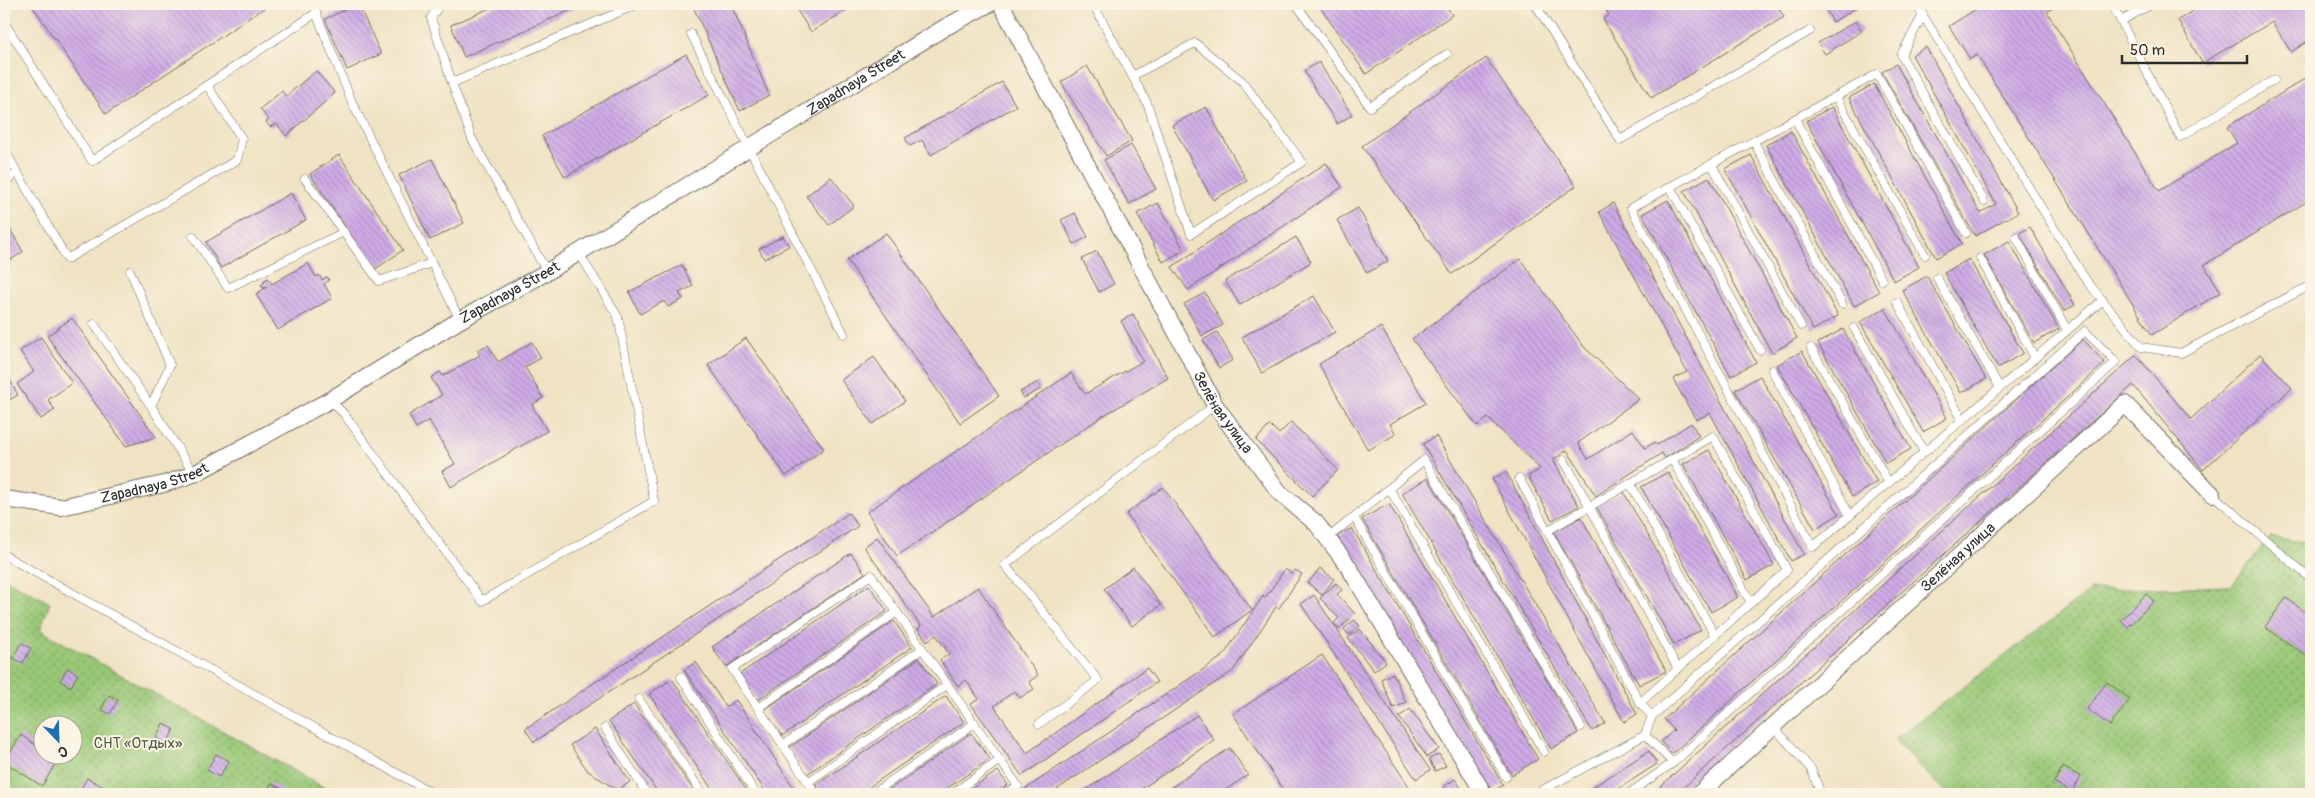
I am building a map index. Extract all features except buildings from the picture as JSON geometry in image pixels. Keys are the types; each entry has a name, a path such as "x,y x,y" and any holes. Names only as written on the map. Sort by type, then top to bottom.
{"street":[{"name":"Zapadnaya Street","path":"4,499 61,507 164,484 194,474 330,400 460,320 579,253 749,148 969,8 989,4"},
{"name":"Зелёная улица","path":"1001,4 1215,405 1280,493 1316,523 1328,538 1365,593 1484,794"},
{"name":"Зелёная улица","path":"1698,794 2125,404 2212,494"}],"lane":[{"path":"317,4 316,13 352,102 460,320"},
{"path":"440,4 431,18 472,139 547,272"},
{"path":"452,83 638,4"},
{"path":"1093,4 1132,76 1147,103 1191,234 1302,162 1242,81 1195,43 1132,76"},
{"path":"1296,4 1370,107 1447,54"},
{"path":"1535,4 1620,140 1810,31"},
{"path":"1916,4 2086,280 2141,347 2181,353 2311,286"},
{"path":"2112,4 2180,137 2274,80"},
{"path":"2121,21 2152,4"},
{"path":"4,22 92,161 316,13"},
{"path":"1923,15 1901,55 1984,201"},
{"path":"691,34 844,334"},
{"path":"1966,233 1877,74 1631,208 1813,547 2103,300"},
{"path":"4,149 67,259 237,160 242,139 207,84"},
{"path":"1836,97 1925,256"},
{"path":"1796,119 1882,280"},
{"path":"1754,142 1842,304"},
{"path":"1712,165 1801,326"},
{"path":"4,182 18,174"},
{"path":"305,178 379,280 432,263"},
{"path":"1670,187 1760,350"},
{"path":"193,236 228,288 344,232"},
{"path":"2016,237 2067,330"},
{"path":"330,400 344,414 482,601 654,501 618,317 579,253"},
{"path":"1980,258 2035,358"},
{"path":"130,271 170,365 151,406"},
{"path":"1937,278 2000,388"},
{"path":"1897,302 1962,419"},
{"path":"94,324 151,406 194,474"},
{"path":"1854,328 1924,452"},
{"path":"1535,794 1645,735 1652,716 2085,330 2116,362 1673,763 1628,794"},
{"path":"1811,348 1889,483"},
{"path":"1772,370 1850,516"},
{"path":"1039,724 1098,680 1004,566 1215,405"},
{"path":"1547,531 1713,436 1787,570 1640,703"},
{"path":"1672,459 1751,603"},
{"path":"1328,538 1424,460 1580,727"},
{"path":"1564,460 1678,669"},
{"path":"1519,478 1640,703 1652,716"},
{"path":"1630,483 1715,636"},
{"path":"1389,488 1544,752"},
{"path":"2212,494 2311,579"},
{"path":"1354,517 1506,777"},
{"path":"4,555 434,794"},
{"path":"816,794 732,669 871,575 1018,786 1006,794"},
{"path":"758,708 896,612"},
{"path":"783,745 922,649"},
{"path":"681,677 756,794"},
{"path":"808,782 948,684"},
{"path":"639,699 704,794"},
{"path":"872,794 974,723"},
{"path":"1772,725 1811,769 1820,794"},
{"path":"605,728 647,794"},
{"path":"1645,735 1673,763"},
{"path":"952,794 1000,760"},
{"path":"4,790 12,794"}],"green space":[{"path":"2270,537 2311,543 2311,794 1947,794 1894,740 2091,590 2231,586"},
{"name":"СНТ «Отдых»","path":"4,578 50,603 40,630 336,794 4,794"}]}
